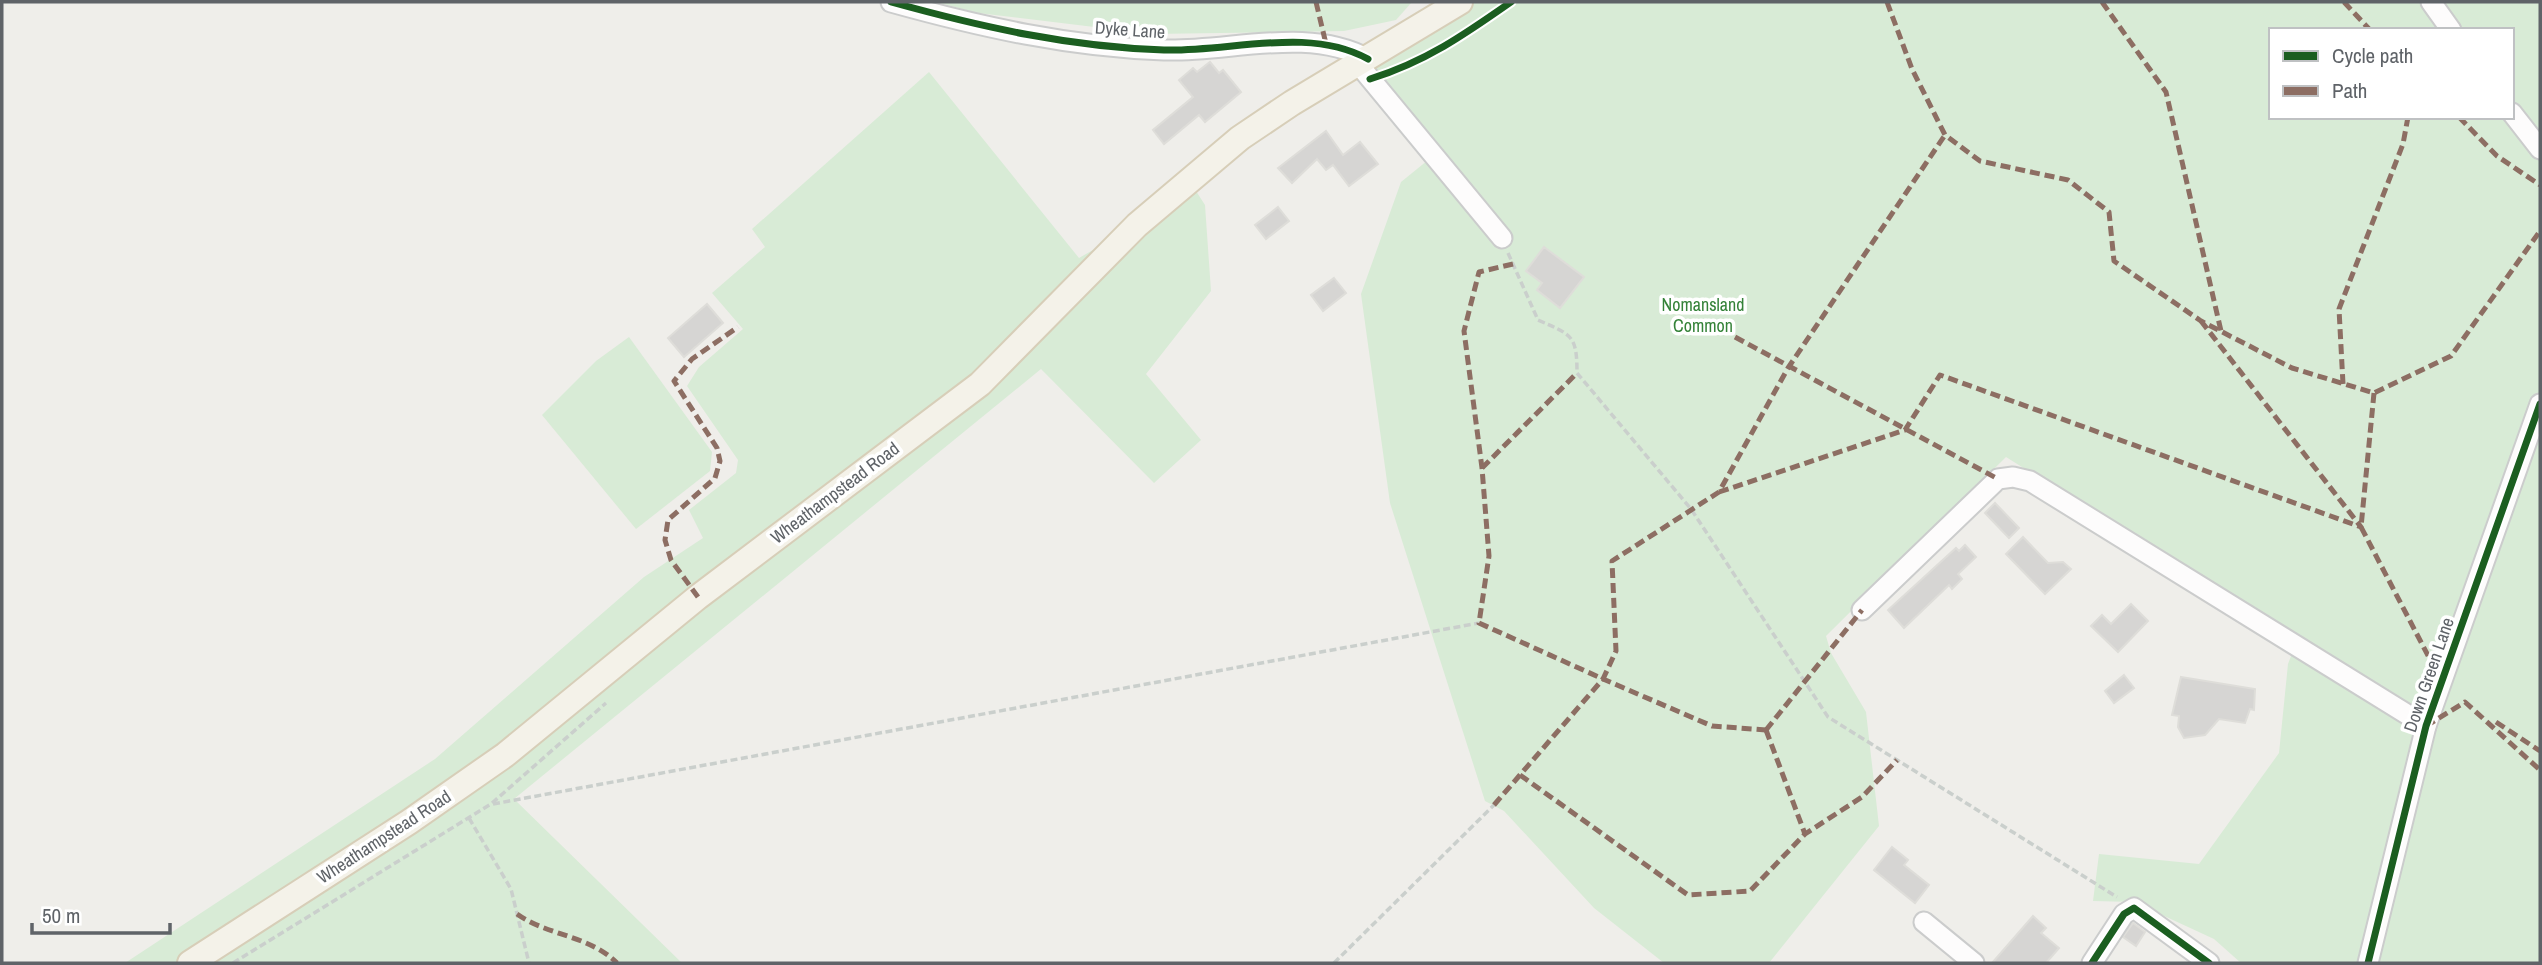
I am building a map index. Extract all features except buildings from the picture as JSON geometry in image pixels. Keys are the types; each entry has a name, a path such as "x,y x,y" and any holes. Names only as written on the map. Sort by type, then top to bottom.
{"main road":[{"name":"Wheathampstead Road","path":"190,963 409,822 505,755 698,597 980,384 1137,225 1193,176 1292,103 1460,2"}],"street":[{"name":"Dyke Lane","path":"891,2 957,20 1052,40 1165,50 1332,44 1364,62"},
{"path":"2431,2 2450,28"},
{"path":"1364,62 1502,238"},
{"path":"2514,116 2540,149"},
{"name":"Down Green Lane","path":"2368,963 2426,726 2540,404"},
{"path":"1862,610 1998,480 2013,477 2030,481 2426,726"},
{"path":"2092,963 2124,914 2134,908 2209,963"},
{"path":"1924,922 1974,963"}],"path":[{"path":"1502,238 1538,320 1570,334 1577,347 1577,373 1691,509 1828,717 2134,908"},
{"path":"491,804 1479,623"},
{"path":"1334,963 1494,805"},
{"path":"469,817 511,889 529,963"}],"green space":[{"path":"936,2 1412,2 1396,20 1344,31 1152,34 978,13"},
{"name":"Nomansland Common","path":"1439,2 2540,2 2540,963 2241,963 2214,939 2134,902 2093,901 2099,854 2199,864 2279,753 2288,664 2297,640 2006,457 1826,636 1831,653 1866,712 1879,826 1769,963 1664,963 1594,908 1504,811 1485,801 1390,503 1361,294 1401,182 1433,156 1350,60"},
{"path":"929,72 1079,258 1196,191 1205,205 1211,291 1146,374 1201,440 1154,483 1041,369 514,799 682,963 125,963 435,759 644,577 703,538 689,510 736,473 738,460 687,386 699,367 743,329 712,293 765,247 752,229"},
{"path":"629,337 712,452 710,471 636,529 542,415 596,361"}],"marked path":[{"path":"1316,2 1326,44"},
{"path":"1887,2 1912,69 1945,135 1980,161 2068,180 2109,212 2114,261 2201,321 2292,368 2374,393 2451,356 2540,231"},
{"path":"2102,2 2166,92 2221,331"},
{"path":"2344,2 2368,28"},
{"path":"2343,384 2339,309 2403,144 2408,119"},
{"path":"2461,119 2497,156 2540,185"},
{"path":"1513,264 1479,272 1464,331 1482,468 1489,556 1479,623 1603,679 1616,651 1612,561 1719,492 1788,368 1945,135"},
{"path":"1719,492 1905,430 1940,375 2361,527 2201,321"},
{"path":"698,597 671,560 665,540 668,520 715,478 720,461 717,448 674,381 692,359 738,327"},
{"path":"1735,337 1998,479"},
{"path":"1482,468 1577,373"},
{"path":"2374,393 2361,527 2434,667 2445,680"},
{"path":"1766,730 1862,610"},
{"path":"1494,805 1603,679 1712,726 1766,730"},
{"path":"2426,726 2465,702 2540,770"},
{"path":"2496,722 2540,751"},
{"path":"1766,730 1805,834"},
{"path":"1520,775 1688,895 1750,891 1805,834 1862,797 1897,760"},
{"path":"517,914 542,927 594,947 617,963"}],"cycle path":[{"path":"891,2 958,20 1094,45 1189,50 1294,42 1345,49 1368,59"},
{"path":"1370,79 1426,56 1511,2"},
{"path":"2368,963 2426,726 2540,404"},
{"path":"2092,963 2124,914 2134,908 2209,963"}]}
